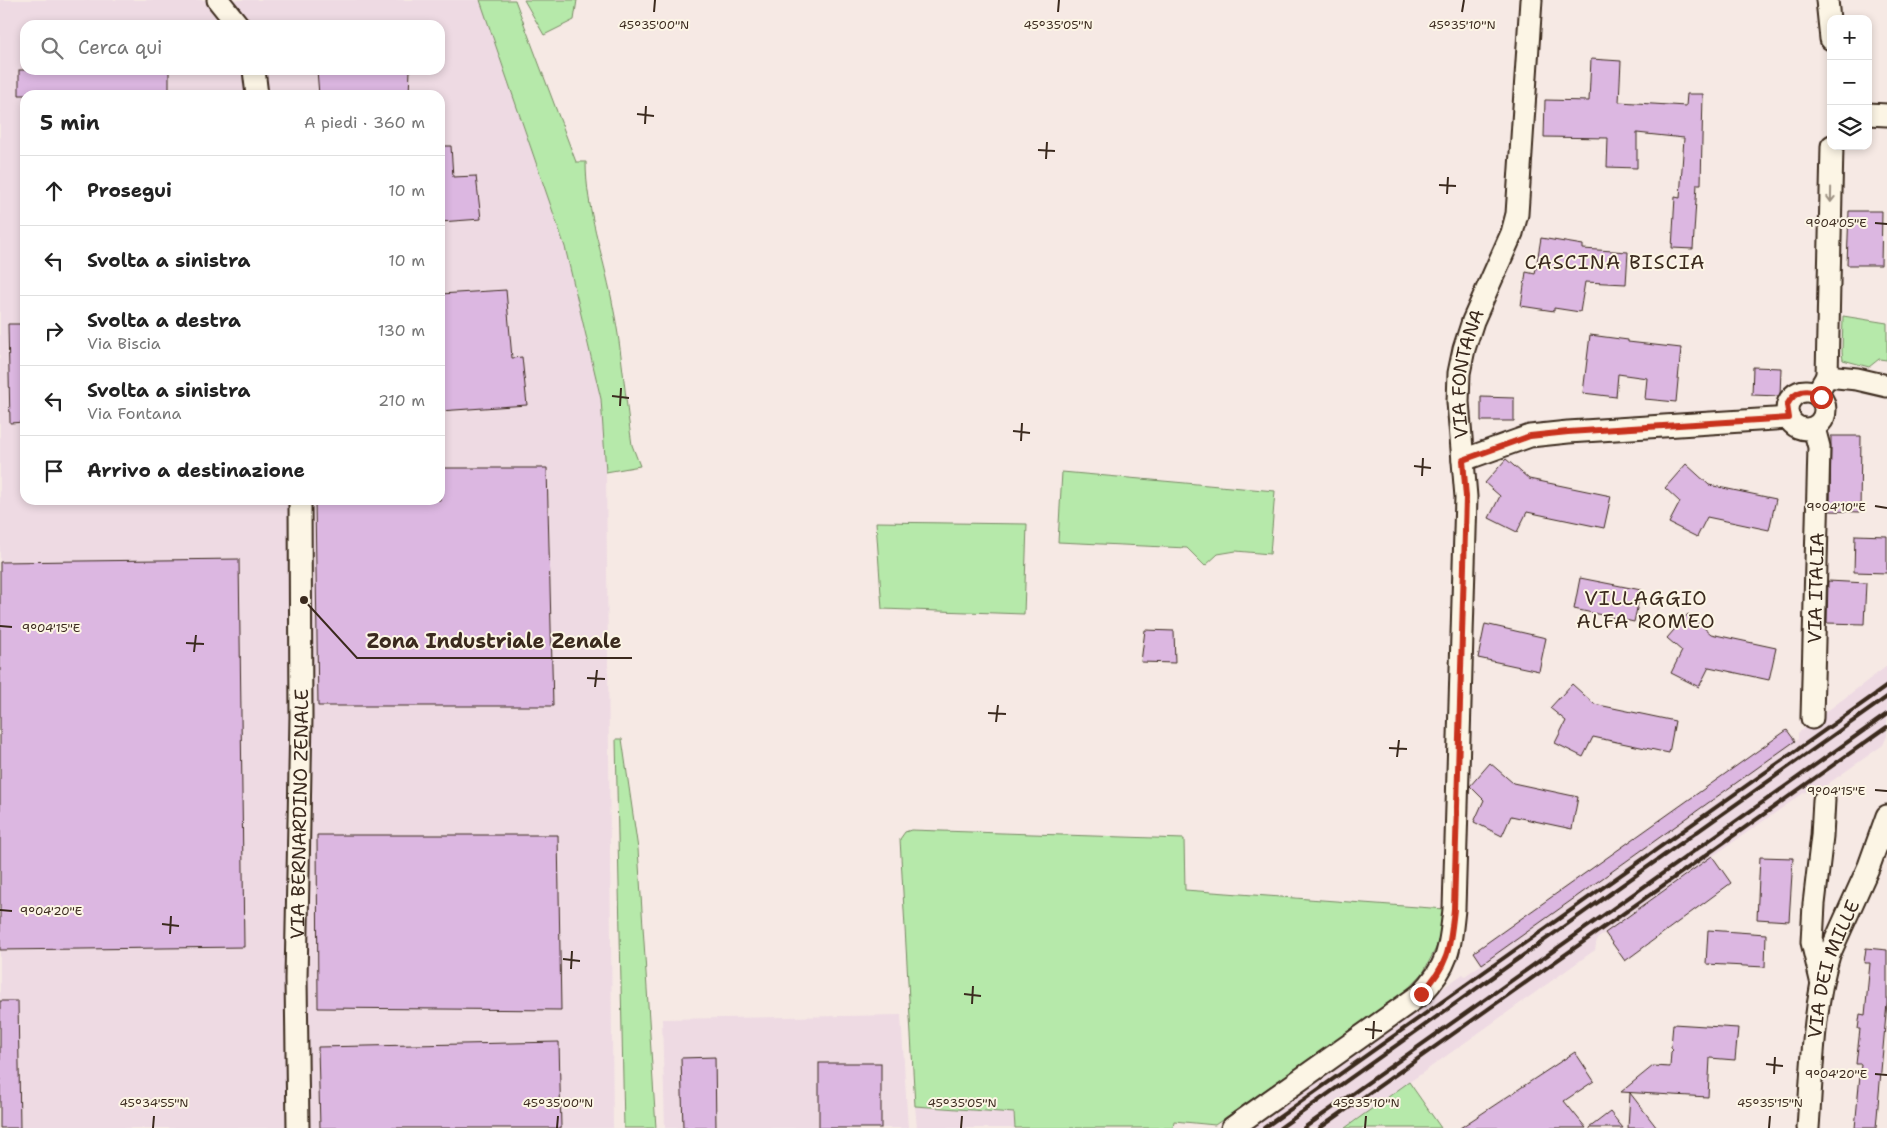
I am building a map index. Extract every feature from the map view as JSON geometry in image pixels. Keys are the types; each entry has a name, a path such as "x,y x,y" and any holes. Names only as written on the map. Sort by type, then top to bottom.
{"street":[{"path":"218,0 234,20"},
{"name":"VIA FONTANA","path":"1232,1128 1421,994 1436,978 1447,958 1451,941 1454,909 1466,497 1458,402 1459,373 1473,321 1512,233 1517,214 1531,0"},
{"path":"1827,0 1829,15"},
{"path":"255,75 256,90"},
{"path":"1872,114 1887,114"},
{"path":"1832,150 1822,385 1821,397 1826,408 1823,420 1814,428 1802,429 1792,423 1789,418 1787,405 1795,394 1806,390 1822,385 1857,379 1887,386"},
{"path":"1463,460 1530,436 1789,418"},
{"name":"VIA ITALIA","path":"1812,718 1819,447 1814,428"},
{"name":"VIA BERNARDINO ZENALE","path":"298,1128 296,979 301,717 300,505"},
{"path":"1822,983 1812,942 1824,800"},
{"name":"VIA DEI MILLE","path":"1808,1128 1822,983 1829,955 1869,866 1887,816"}],"shaded area":[{"path":"0,0 480,0 565,247 601,399 606,472 613,1128 0,1128"},
{"path":"1887,666 1887,736 1883,745 1815,793 1805,792 1663,891 1597,939 1595,950 1345,1128 1244,1128 1463,974 1465,976 1798,739 1798,733"},
{"path":"901,1015 908,1128 665,1128 662,1019"},
{"path":"915,1106 1014,1113 1015,1128 917,1128"}],"green space":[{"path":"480,0 515,0 576,162 586,162 592,215 608,284 621,355 632,445 640,466 606,472 601,399 565,247"},
{"path":"524,0 577,0 574,20 544,35"},
{"path":"1843,316 1887,323 1887,360 1879,359 1869,367 1843,360"},
{"path":"1062,472 1275,491 1270,554 1236,551 1218,554 1205,566 1187,548 1058,542"},
{"path":"876,522 1027,524 1024,614 882,609"},
{"path":"616,739 622,739 638,849 656,1128 624,1128"},
{"path":"911,830 1184,839 1185,890 1445,909 1445,927 1423,973 1404,993 1215,1125 1174,1121 1173,1128 1015,1128 1014,1113 915,1106 900,839 905,832"},
{"path":"1409,1082 1441,1128 1345,1128"}],"building":[{"path":"1591,59 1621,61 1619,102 1686,106 1687,94 1703,94 1701,184 1697,184 1693,249 1672,248 1675,197 1680,198 1684,138 1637,133 1637,168 1607,167 1608,138 1544,137 1545,100 1589,101"},
{"path":"19,70 20,75 169,75 169,90 20,90 19,95"},
{"path":"317,75 410,75 409,90 319,90"},
{"path":"445,146 451,146 453,177 476,176 481,219 445,222"},
{"path":"1849,211 1882,211 1881,265 1847,265"},
{"path":"1541,238 1583,245 1583,249 1628,252 1626,284 1585,282 1580,312 1554,308 1554,311 1521,306 1526,272 1535,274"},
{"path":"506,290 512,358 522,357 527,405 445,411 445,294"},
{"path":"8,324 20,324 20,422 10,423"},
{"path":"1590,335 1628,340 1628,342 1681,348 1676,402 1645,399 1647,378 1618,374 1616,397 1583,393"},
{"path":"1753,367 1781,368 1780,396 1752,395"},
{"path":"1481,397 1514,398 1514,421 1481,421"},
{"path":"1831,436 1861,436 1860,512 1830,511"},
{"path":"1506,459 1529,479 1611,496 1604,528 1527,512 1517,532 1489,518 1500,496 1485,483"},
{"path":"1686,464 1709,485 1776,499 1769,530 1707,517 1697,537 1669,523 1680,502 1665,488"},
{"path":"445,468 547,468 553,706 318,706 315,505 445,505"},
{"path":"1855,535 1887,536 1887,573 1854,572"},
{"path":"239,559 244,947 0,950 0,562"},
{"path":"1580,578 1641,590 1634,622 1574,609"},
{"path":"1828,581 1866,583 1864,624 1827,623"},
{"path":"1688,614 1711,634 1776,648 1769,680 1709,667 1699,687 1671,673 1682,651 1667,638"},
{"path":"1485,624 1546,638 1539,671 1478,658"},
{"path":"1145,630 1174,631 1175,663 1141,662"},
{"path":"1572,684 1594,704 1675,721 1669,753 1593,737 1583,757 1555,743 1566,721 1550,708"},
{"path":"1787,730 1795,741 1482,964 1474,952"},
{"path":"1490,763 1513,783 1578,797 1572,829 1511,816 1502,836 1474,822 1484,800 1470,786"},
{"path":"317,835 558,835 561,1010 318,1008"},
{"path":"1712,856 1731,883 1625,961 1605,933"},
{"path":"1760,857 1793,858 1789,921 1757,919"},
{"path":"1708,930 1766,934 1765,967 1706,964"},
{"path":"1866,948 1887,950 1887,1003 1876,1128 1855,1128 1861,1064 1856,1064 1860,1029 1858,1029 1860,1014 1865,1015 1870,963 1864,963"},
{"path":"0,1001 18,1001 20,1128 0,1128"},
{"path":"1673,1024 1738,1028 1735,1060 1710,1058 1708,1097 1621,1092 1653,1066 1670,1067 1671,1052 1673,1050 1671,1047"},
{"path":"559,1042 561,1128 320,1128 318,1047"},
{"path":"1575,1052 1594,1081 1564,1101 1586,1128 1460,1128"},
{"path":"715,1057 716,1128 683,1128 681,1058"},
{"path":"819,1063 881,1063 881,1128 819,1128"},
{"path":"1630,1093 1657,1128 1628,1128"},
{"path":"1610,1112 1623,1128 1589,1128"}],"railway":[{"path":"1264,1128 1887,686"},
{"path":"1280,1128 1887,697"},
{"path":"1304,1128 1887,714"},
{"path":"1320,1128 1887,727"}],"place":[{"name":"Zona Industriale Zenale","path":"304,600"}],"district":[{"name":"CASCINA BISCIA","path":"1615,262"},
{"name":"VILLAGGIO ALFA ROMEO","path":"1646,610"}],"route":[{"path":"1421,994 1436,978 1447,958 1451,941 1454,909 1466,497 1463,460 1530,436 1789,418 1787,405 1795,394 1806,390 1816,393 1821,397"}]}
